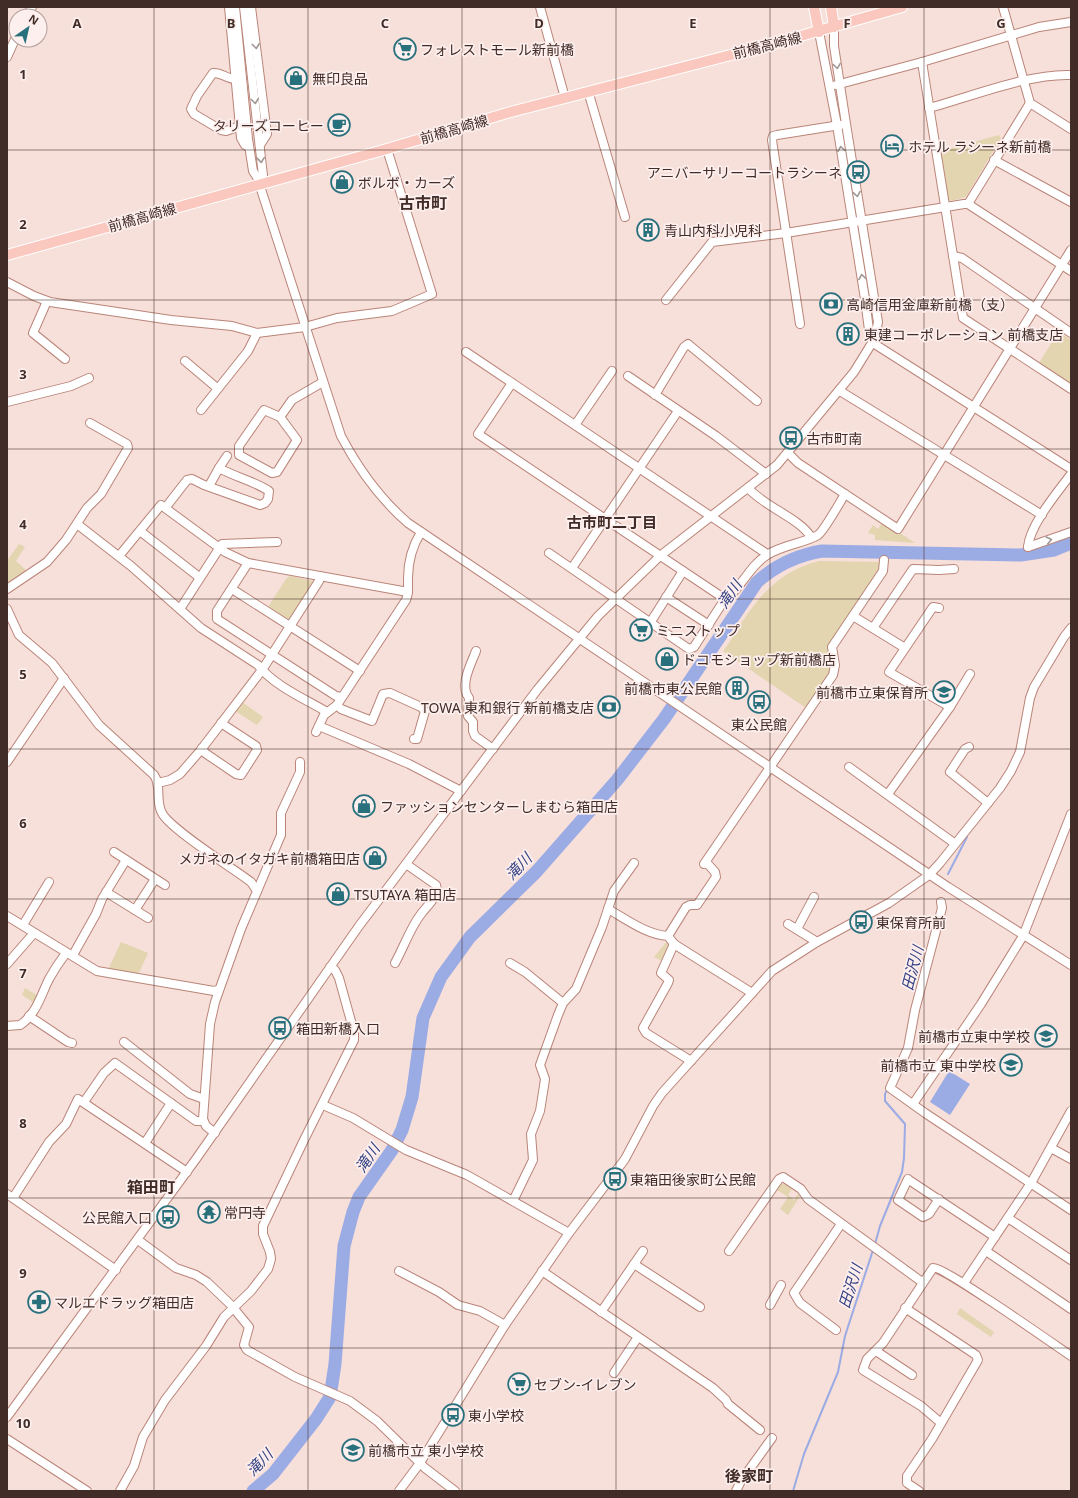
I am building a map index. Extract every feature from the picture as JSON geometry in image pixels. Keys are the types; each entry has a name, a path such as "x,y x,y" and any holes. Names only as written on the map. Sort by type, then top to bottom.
{"main road":[{"path":"831,7 834,27"},
{"name":"前橋高崎線","path":"7,255 387,149 588,91 819,32 902,7"},
{"path":"813,10 819,32"}],"street":[{"path":"229,7 242,141 248,143"},
{"path":"234,7 248,143 253,171 259,184 341,436 361,472 387,503 408,523 421,532 929,875 1023,936 1071,965"},
{"path":"244,7 263,175 259,184"},
{"path":"251,7 267,134 260,145"},
{"path":"540,7 565,98"},
{"path":"1003,7 1030,103 1071,129"},
{"path":"829,86 922,62 1039,27 1071,22"},
{"path":"834,27 857,222"},
{"path":"7,1417 215,1133 330,967 461,791 580,638 614,599 660,556 766,474 788,453 840,391 873,343 877,333 878,322 819,32"},
{"path":"922,62 963,318 1071,389"},
{"path":"235,79 229,79 218,73 213,73 197,96 191,110 194,114 222,130 240,126"},
{"path":"929,108 1024,81 1056,75 1071,75"},
{"path":"588,91 625,217"},
{"path":"968,204 1030,103"},
{"path":"800,324 772,140 773,136 846,124"},
{"path":"7,282 47,301 171,320 232,326 257,332 305,327 337,318 392,311 432,294 387,149"},
{"path":"994,160 1071,202"},
{"path":"666,300 712,242 786,233 968,204 1071,271"},
{"path":"788,453 798,463 898,530 974,408 1009,348 1071,250"},
{"path":"953,256 962,258 1071,333"},
{"path":"47,301 33,333 65,359"},
{"path":"201,410 248,351 257,332"},
{"path":"873,343 1071,469"},
{"path":"655,395 684,346 688,344 757,401"},
{"path":"466,352 767,554"},
{"path":"185,361 217,388"},
{"path":"575,425 612,371"},
{"path":"628,376 722,440 766,474"},
{"path":"7,402 71,386 89,378"},
{"path":"280,417 292,400 323,382"},
{"path":"512,383 478,434 725,599"},
{"path":"840,391 1042,515"},
{"path":"264,410 280,417 297,440 277,472 272,473 239,455 237,450 238,446 264,410"},
{"path":"572,568 678,411"},
{"path":"7,589 47,562 104,489 129,446 90,423"},
{"path":"209,486 227,456"},
{"path":"166,507 187,480 192,479 260,505 268,499 269,491 219,468"},
{"path":"1071,474 1042,515 1029,540 1028,546 1071,532"},
{"path":"748,488 757,498 805,529 811,537"},
{"path":"549,553 689,649 694,647 725,599 767,554 792,543 819,534 845,494"},
{"path":"119,556 161,505 166,507 218,548 248,563 408,592"},
{"path":"77,524 119,556 207,632 258,664 262,670 287,689 327,712"},
{"path":"140,531 200,577"},
{"path":"421,532 413,547 406,600 339,701 327,712 318,729 409,764 461,791"},
{"path":"180,609 222,544 277,542"},
{"path":"668,936 686,907 696,905 716,877 715,872 705,863 833,675 835,664 832,647 883,571 884,560"},
{"path":"248,563 217,611 217,619 336,696 342,709 372,721 383,694 390,693 421,707 425,711 418,739 414,739"},
{"path":"873,628 913,568 939,570 954,568"},
{"path":"650,623 683,571"},
{"path":"158,783 170,780 180,774 222,723 262,670 320,576"},
{"path":"232,589 360,671"},
{"path":"666,597 709,625"},
{"path":"940,608 934,607 889,672 950,708"},
{"path":"7,609 19,635 45,656 64,678 98,724 154,774 158,783 159,806 163,816 179,830 251,882 257,891"},
{"path":"853,616 905,648"},
{"path":"399,1491 420,1463 505,1324 569,1233 625,1159 657,1099 772,971 817,942 875,912 929,875 988,803 1005,780 1020,752 1030,698 1034,687 1071,628"},
{"path":"476,651 468,671 465,689 469,698 468,716 473,722 473,731 475,736 493,749"},
{"path":"888,794 950,708 970,674"},
{"path":"8,759 64,678"},
{"path":"202,748 205,753 236,774 241,775 257,750 256,746 222,723"},
{"path":"969,747 965,749 950,772 988,803"},
{"path":"203,1121 210,1024 218,990 281,835 281,813 300,772 300,762"},
{"path":"849,767 954,843"},
{"path":"913,1104 981,1004 1023,936 1071,814"},
{"path":"114,852 165,885"},
{"path":"7,1026 20,1026 42,998 50,979 96,914 106,892 126,860"},
{"path":"513,1201 533,1160 530,1134 540,1111 544,1086 544,1079 540,1065 563,1004 576,989 614,891 634,862"},
{"path":"396,963 413,926 431,903 437,888 436,885 406,864"},
{"path":"135,910 155,879"},
{"path":"23,925 49,882"},
{"path":"106,892 148,918"},
{"path":"797,929 814,897"},
{"path":"941,902 942,908 915,1010 908,1048 890,1088 1071,1210"},
{"path":"608,908 650,932 668,936 674,944 752,993"},
{"path":"7,916 103,973 214,991 218,990"},
{"path":"788,924 817,942"},
{"path":"7,964 34,933"},
{"path":"674,944 661,973 669,980 668,983 643,1028 646,1033 691,1061"},
{"path":"510,963 525,972 563,1004"},
{"path":"120,1491 134,1466 143,1437 165,1400 206,1346 219,1324 234,1309 268,1269 271,1259 263,1234 264,1226 303,1142 352,1044 354,1037 339,978 335,970 330,967"},
{"path":"29,1016 68,1042 72,1042"},
{"path":"124,1042 190,1094 204,1098"},
{"path":"84,1102 104,1073 114,1063 196,1121 203,1121 215,1133"},
{"path":"116,1270 10,1196 50,1142 66,1124 77,1100 80,1099 187,1172"},
{"path":"145,1143 171,1103"},
{"path":"323,1104 353,1118 389,1141 403,1148 434,1163 467,1175 569,1233"},
{"path":"964,1284 1031,1183 1071,1111"},
{"path":"1051,1148 1071,1159"},
{"path":"729,1251 780,1177 785,1178 801,1189 808,1199 922,1282"},
{"path":"939,1199 929,1214 923,1217 898,1200 908,1179 939,1199 995,1237"},
{"path":"1008,1218 1071,1260"},
{"path":"836,1330 800,1303 794,1293 841,1224"},
{"path":"138,1240 176,1268 196,1275 207,1282 234,1309 249,1327 244,1348 295,1377 338,1395 371,1417 420,1463 455,1491"},
{"path":"601,1312 643,1251"},
{"path":"986,1251 1071,1309"},
{"path":"634,1264 700,1307"},
{"path":"941,1423 921,1406 863,1370 868,1359 876,1351 931,1269 936,1267 964,1284 1071,1356"},
{"path":"400,1271 439,1292 458,1305 480,1310 505,1324"},
{"path":"542,1271 714,1388 728,1404 760,1430"},
{"path":"770,1306 781,1285"},
{"path":"905,1308 978,1358 978,1362 907,1478 907,1483 919,1491"},
{"path":"614,1373 638,1337"},
{"path":"876,1351 912,1375"},
{"path":"736,1491 741,1481 772,1438"},
{"path":"7,1439 87,1491"}],"shaded area":[{"path":"999,135 1001,138 966,197 950,201 947,199 939,155 941,151"},
{"path":"1061,333 1071,340 1071,386 1040,367 1039,363 1057,334"},
{"path":"883,522 915,543 875,540 875,535 868,533 873,525 878,529"},
{"path":"19,544 25,547 16,561 28,572 7,585 7,561"},
{"path":"819,561 880,562 881,570 832,642 832,666 830,673 806,708 723,651 755,605 772,586 792,571"},
{"path":"290,576 313,581 314,583 290,620 286,620 268,607 286,579"},
{"path":"242,702 263,717 257,725 235,711"},
{"path":"668,940 672,944 664,962 654,957"},
{"path":"121,942 148,953 138,975 108,970"},
{"path":"25,988 40,997 36,1004 22,995"},
{"path":"780,1184 784,1184 792,1189 788,1195 794,1200 798,1194 800,1196 788,1215 780,1209 788,1197 777,1190"},
{"path":"960,1308 994,1332 991,1337 957,1314"}],"water":[{"path":"949,1071 970,1084 950,1115 930,1102"}],"waterway":[{"name":"滝川","path":"253,1491 273,1474 316,1419 330,1397 335,1364 344,1246 353,1212 359,1197 392,1150 402,1130 412,1097 423,1018 441,977 470,937 537,871 617,780 664,719 757,582 780,566 796,558 822,551 1021,555 1054,550 1071,543"},
{"name":"田沢川","path":"948,874 967,837"},
{"name":"田沢川","path":"916,991 926,955"},
{"name":"田沢川","path":"875,1244 880,1226 902,1172 904,1158 905,1124 885,1101 885,1094 887,1090"},
{"name":"田沢川","path":"793,1491 804,1454 838,1372 845,1336 873,1250"}],"place":[{"name":"フォレストモール新前橋","path":"405,49"},
{"name":"無印良品","path":"296,78"},
{"name":"タリーズコーヒー","path":"339,125"},
{"name":"ホテル ラシーネ新前橋","path":"892,146"},
{"name":"アニバーサリーコートラシーネ","path":"858,172"},
{"name":"ボルボ・カーズ","path":"342,182"},
{"name":"青山内科小児科","path":"648,230"},
{"name":"高崎信用金庫新前橋（支）","path":"831,304"},
{"name":"東建コーポレーション 前橋支店","path":"848,334"},
{"name":"古市町南","path":"791,438"},
{"name":"ミニストップ","path":"641,630"},
{"name":"ドコモショップ新前橋店","path":"667,659"},
{"name":"前橋市東公民館","path":"737,688"},
{"name":"前橋市立東保育所","path":"944,692"},
{"name":"東公民館","path":"759,702"},
{"name":"TOWA 東和銀行 新前橋支店","path":"609,707"},
{"name":"ファッションセンターしまむら箱田店","path":"364,806"},
{"name":"メガネのイタガキ前橋箱田店","path":"375,858"},
{"name":"TSUTAYA 箱田店","path":"338,894"},
{"name":"東保育所前","path":"861,922"},
{"name":"箱田新橋入口","path":"280,1028"},
{"name":"前橋市立東中学校","path":"1046,1036"},
{"name":"前橋市立 東中学校","path":"1011,1065"},
{"name":"東箱田後家町公民館","path":"615,1179"},
{"name":"常円寺","path":"209,1212"},
{"name":"公民館入口","path":"168,1217"},
{"name":"マルエドラッグ箱田店","path":"39,1302"},
{"name":"セブン-イレブン","path":"519,1384"},
{"name":"東小学校","path":"453,1415"},
{"name":"前橋市立 東小学校","path":"353,1450"}],"district":[{"name":"古市町","path":"423,203"},
{"name":"古市町二丁目","path":"612,522"},
{"name":"箱田町","path":"151,1187"},
{"name":"後家町","path":"749,1476"}]}
